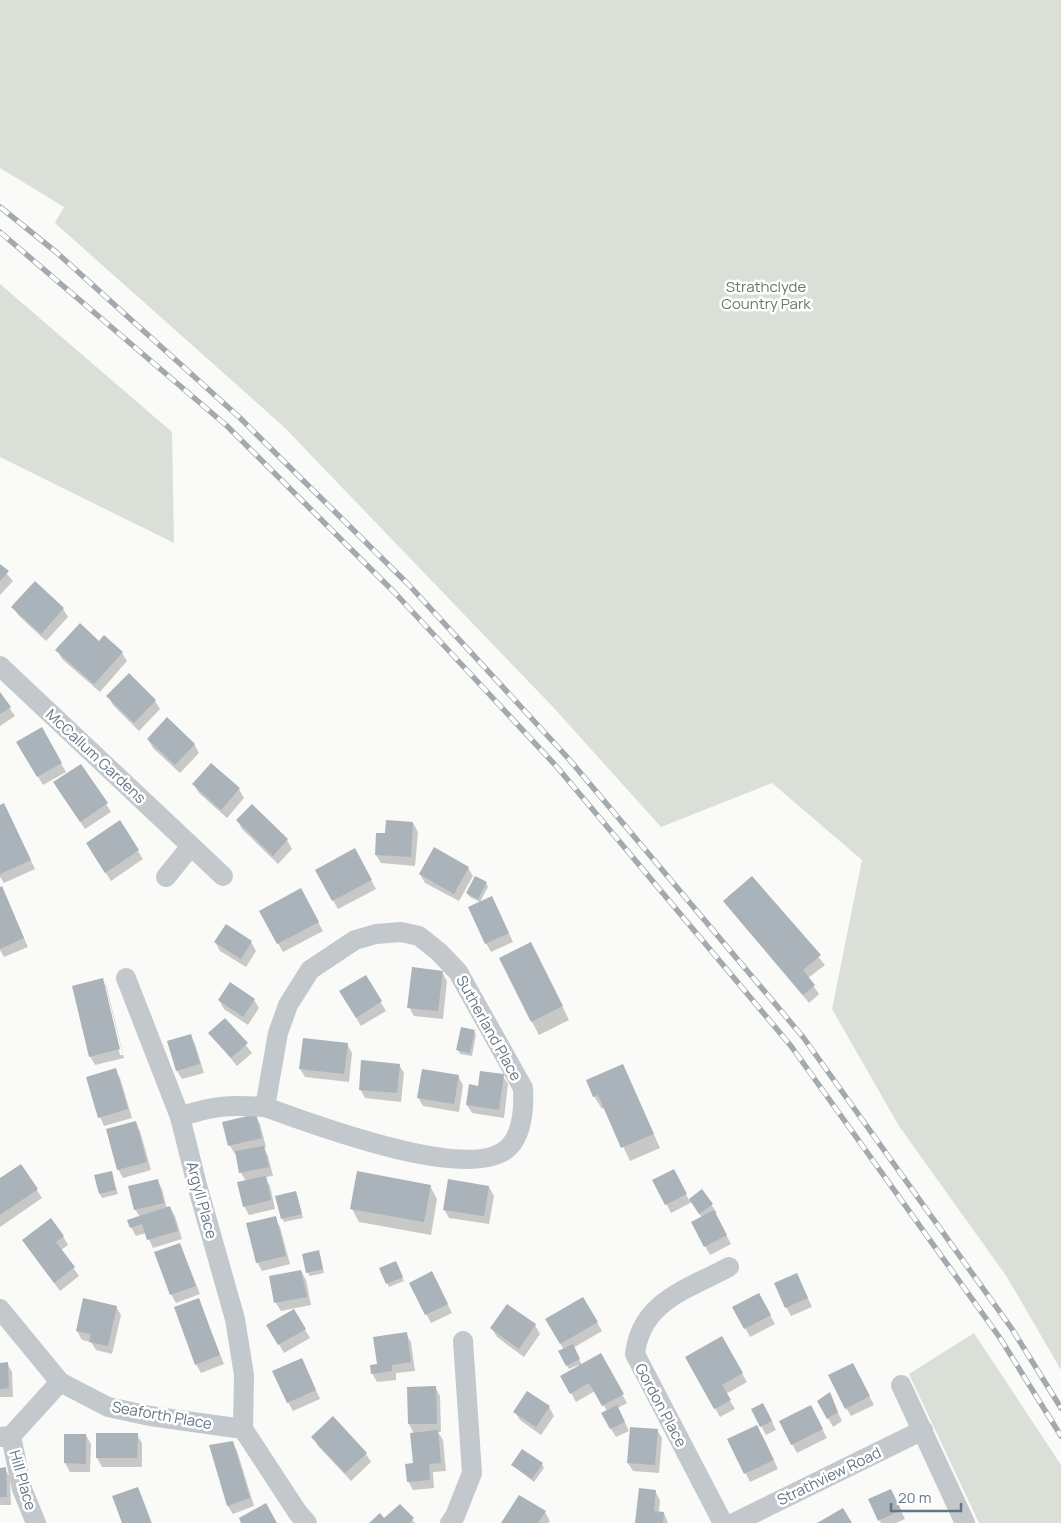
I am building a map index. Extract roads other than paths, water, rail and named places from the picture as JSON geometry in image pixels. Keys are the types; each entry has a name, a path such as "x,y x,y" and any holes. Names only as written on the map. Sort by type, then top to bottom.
{"street":[{"name":"McCallum Gardens","path":"0,666 223,876"},
{"path":"166,877 192,846"},
{"name":"Sutherland Place","path":"180,1117 208,1107 226,1105 265,1107 351,1138 417,1154 476,1158 490,1157 510,1146 520,1124 524,1100 523,1088 458,972 439,952 419,936 401,932 376,934 355,940 310,970 295,991 284,1014 278,1033 265,1107"},
{"name":"Argyll Place","path":"126,978 180,1117 235,1319 244,1375 244,1429"},
{"name":"Gordon Place","path":"723,1523 635,1354 636,1339 644,1322 659,1304 730,1267"},
{"name":"Seaforth Place","path":"0,1309 60,1382 108,1407 150,1416 244,1429"},
{"path":"450,1523 455,1516 472,1473 463,1341"},
{"path":"6,1437 60,1382"},
{"path":"902,1385 965,1523"},
{"path":"244,1429 298,1513 307,1523"},
{"name":"Strathview Road","path":"734,1523 923,1430"},
{"name":"Hill Place","path":"6,1437 22,1489 36,1523"}],"railway":[{"path":"0,207 56,252 239,417 408,584 568,758 803,1037 1012,1329 1061,1408"},
{"path":"0,232 227,426 395,593 557,767 791,1046 1000,1338 1061,1436"}],"park label":[{"name":"Strathclyde Country Park","path":"766,294"}]}
